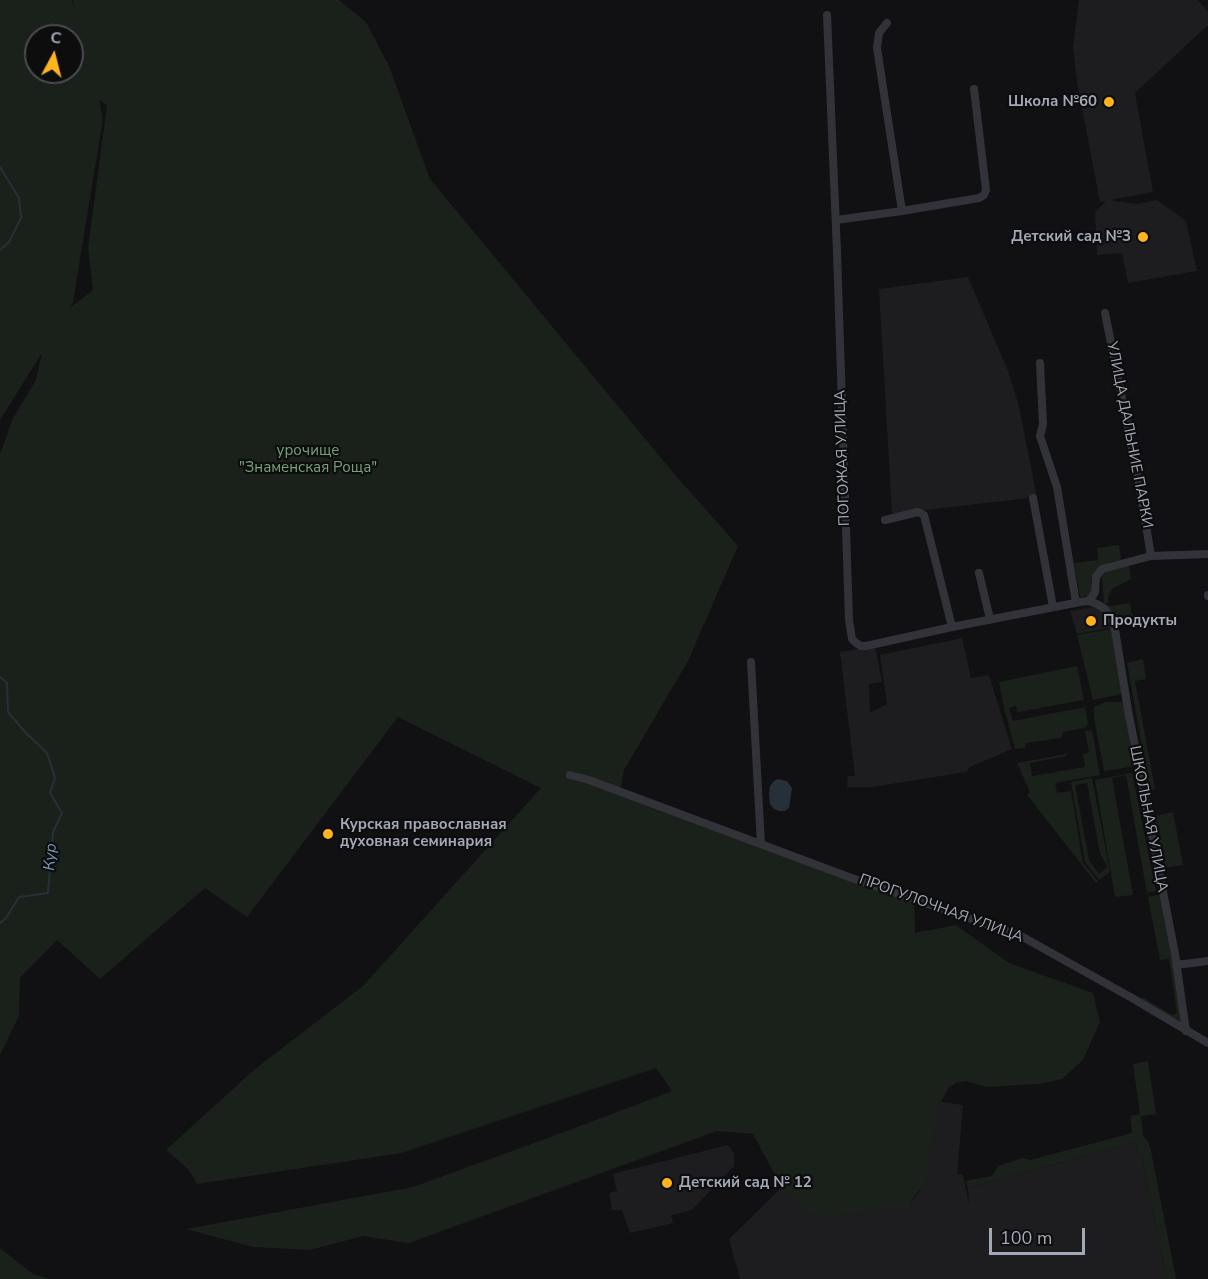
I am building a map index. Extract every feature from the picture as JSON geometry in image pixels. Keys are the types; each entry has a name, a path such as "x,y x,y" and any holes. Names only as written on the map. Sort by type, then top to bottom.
{"street":[{"name":"ПОГОЖАЯ УЛИЦА","path":"827,15 848,598 852,639 861,646 866,646 1076,603 1088,602 1105,609"},
{"path":"887,23 879,33 877,48 902,211"},
{"path":"836,220 979,198 984,195 986,190 974,89"},
{"name":"УЛИЦА ДАЛЬНИЕ ПАРКИ","path":"1105,313 1151,556"},
{"path":"1040,363 1042,424 1040,436 1057,487 1076,603"},
{"path":"1033,498 1053,607"},
{"path":"885,520 918,512 924,515 952,627"},
{"path":"1088,602 1095,592 1096,577 1102,568 1151,556 1208,554"},
{"path":"980,573 990,619"},
{"name":"ШКОЛЬНАЯ УЛИЦА","path":"1105,609 1115,630 1186,1031"},
{"path":"751,662 761,844"},
{"name":"ПРОГУЛОЧНАЯ УЛИЦА","path":"570,775 1021,936 1208,1043"},
{"path":"1176,965 1208,961"}],"shaded area":[{"name":"Школа №60","path":"1079,0 1198,0 1208,12 1208,25 1135,93 1153,192 1110,200 1136,204 1157,200 1186,221 1197,271 1128,283 1122,253 1097,255 1095,212 1106,201 1100,202 1077,82 1073,47"},
{"path":"968,277 1008,371 1018,402 1037,497 892,514 879,289"},
{"path":"1092,607 1104,612 1110,628 1077,634 1070,611"},
{"path":"962,638 971,678 989,675 1012,749 970,767 966,772 872,787 847,787 848,776 855,776 840,652 875,646 882,682 869,684 870,713 887,704 880,655"},
{"path":"778,779 787,781 792,788 789,808 785,811 774,809 770,804 770,786"},
{"path":"935,1101 963,1105 957,1174 963,1175 969,1205 968,1188 1135,1142 1138,1155 1142,1157 1167,1279 740,1279 729,1239 783,1186 909,1205 921,1189"},
{"name":"Детский сад № 12","path":"728,1145 734,1153 734,1166 692,1210 671,1215 673,1223 630,1233 622,1210 612,1210 609,1193 617,1191 613,1174"}],"green space":[{"name":"урочище \"Знаменская Роща\"","path":"0,0 72,0 74,9 73,0 339,0 366,22 389,66 430,179 676,476 738,546 688,661 624,770 620,791 914,896 915,933 956,925 1009,963 1093,993 1100,1022 1083,1060 1062,1079 1039,1084 987,1087 966,1081 949,1087 937,1104 925,1183 909,1207 824,1217 805,1211 785,1194 753,1134 717,1131 409,1243 363,1236 310,1250 253,1247 186,1229 413,1187 672,1091 656,1068 401,1153 197,1184 188,1169 166,1150 255,1069 363,986 541,788 398,717 247,917 205,888 100,979 57,940 20,978 19,1016 0,1055 0,454 13,418 36,380 42,353 0,420","holes":["99,100 107,105 88,248 93,290 70,308 73,302 103,119"]},
{"path":"1119,545 1121,559 1108,563 1095,571 1091,579 1092,593 1080,597 1074,563 1098,560 1097,548"},
{"path":"1129,564 1131,579 1112,589 1108,598 1109,603 1104,604 1103,572"},
{"path":"1130,603 1132,615 1135,617 1112,621 1104,607"},
{"path":"1111,629 1122,694 1093,700 1077,635"},
{"path":"1143,659 1146,679 1135,681 1155,789 1150,790 1127,663"},
{"path":"1077,666 1084,700 1018,712 1016,706 1009,708 1013,721 1085,707 1088,724 1084,728 1063,732 1061,738 1026,743 1025,748 1015,749 999,682"},
{"path":"1106,702 1125,702 1136,766 1104,771 1094,707"},
{"path":"1092,730 1100,775 1055,783 1057,793 1071,791 1083,863 1098,881 1096,883 1027,795 1030,792 1017,763 1066,754 1067,756 1030,763 1032,776 1085,767 1083,754 1089,752 1085,731"},
{"path":"1132,773 1156,891 1147,893 1126,775 1112,778 1133,895 1115,897 1095,780"},
{"path":"1092,778 1110,872 1099,880 1085,862 1071,782","holes":["1087,783 1100,853 1107,867 1099,874 1089,860 1075,785"]},
{"path":"1173,812 1183,865 1165,868 1155,816"},
{"path":"1162,894 1186,1032 1138,1004 1142,997 1172,1015 1177,1013 1169,959 1160,960 1148,897"},
{"path":"1148,1061 1156,1114 1141,1116 1143,1136 1148,1141 1151,1151 1176,1279 1167,1279 1142,1157 1138,1155 1135,1142 968,1188 965,1181 992,1176 998,1166 1023,1158 1030,1160 1132,1133 1130,1116 1140,1114 1133,1064"},
{"path":"0,1248 33,1274 50,1279 0,1279"}],"waterway":[{"name":"Кур","path":"0,167 19,198 21,218 9,242 0,250"},
{"name":"Кур","path":"0,677 7,683 8,712 47,753 55,778 50,793 62,813 53,832 48,893 19,897 6,918 0,923"}],"place":[{"name":"Школа №60","path":"1109,102"},
{"name":"Детский сад №3","path":"1143,237"},
{"name":"Продукты","path":"1091,621"},
{"name":"Курская православная духовная семинария","path":"328,834"},
{"name":"Детский сад № 12","path":"667,1183"}]}
